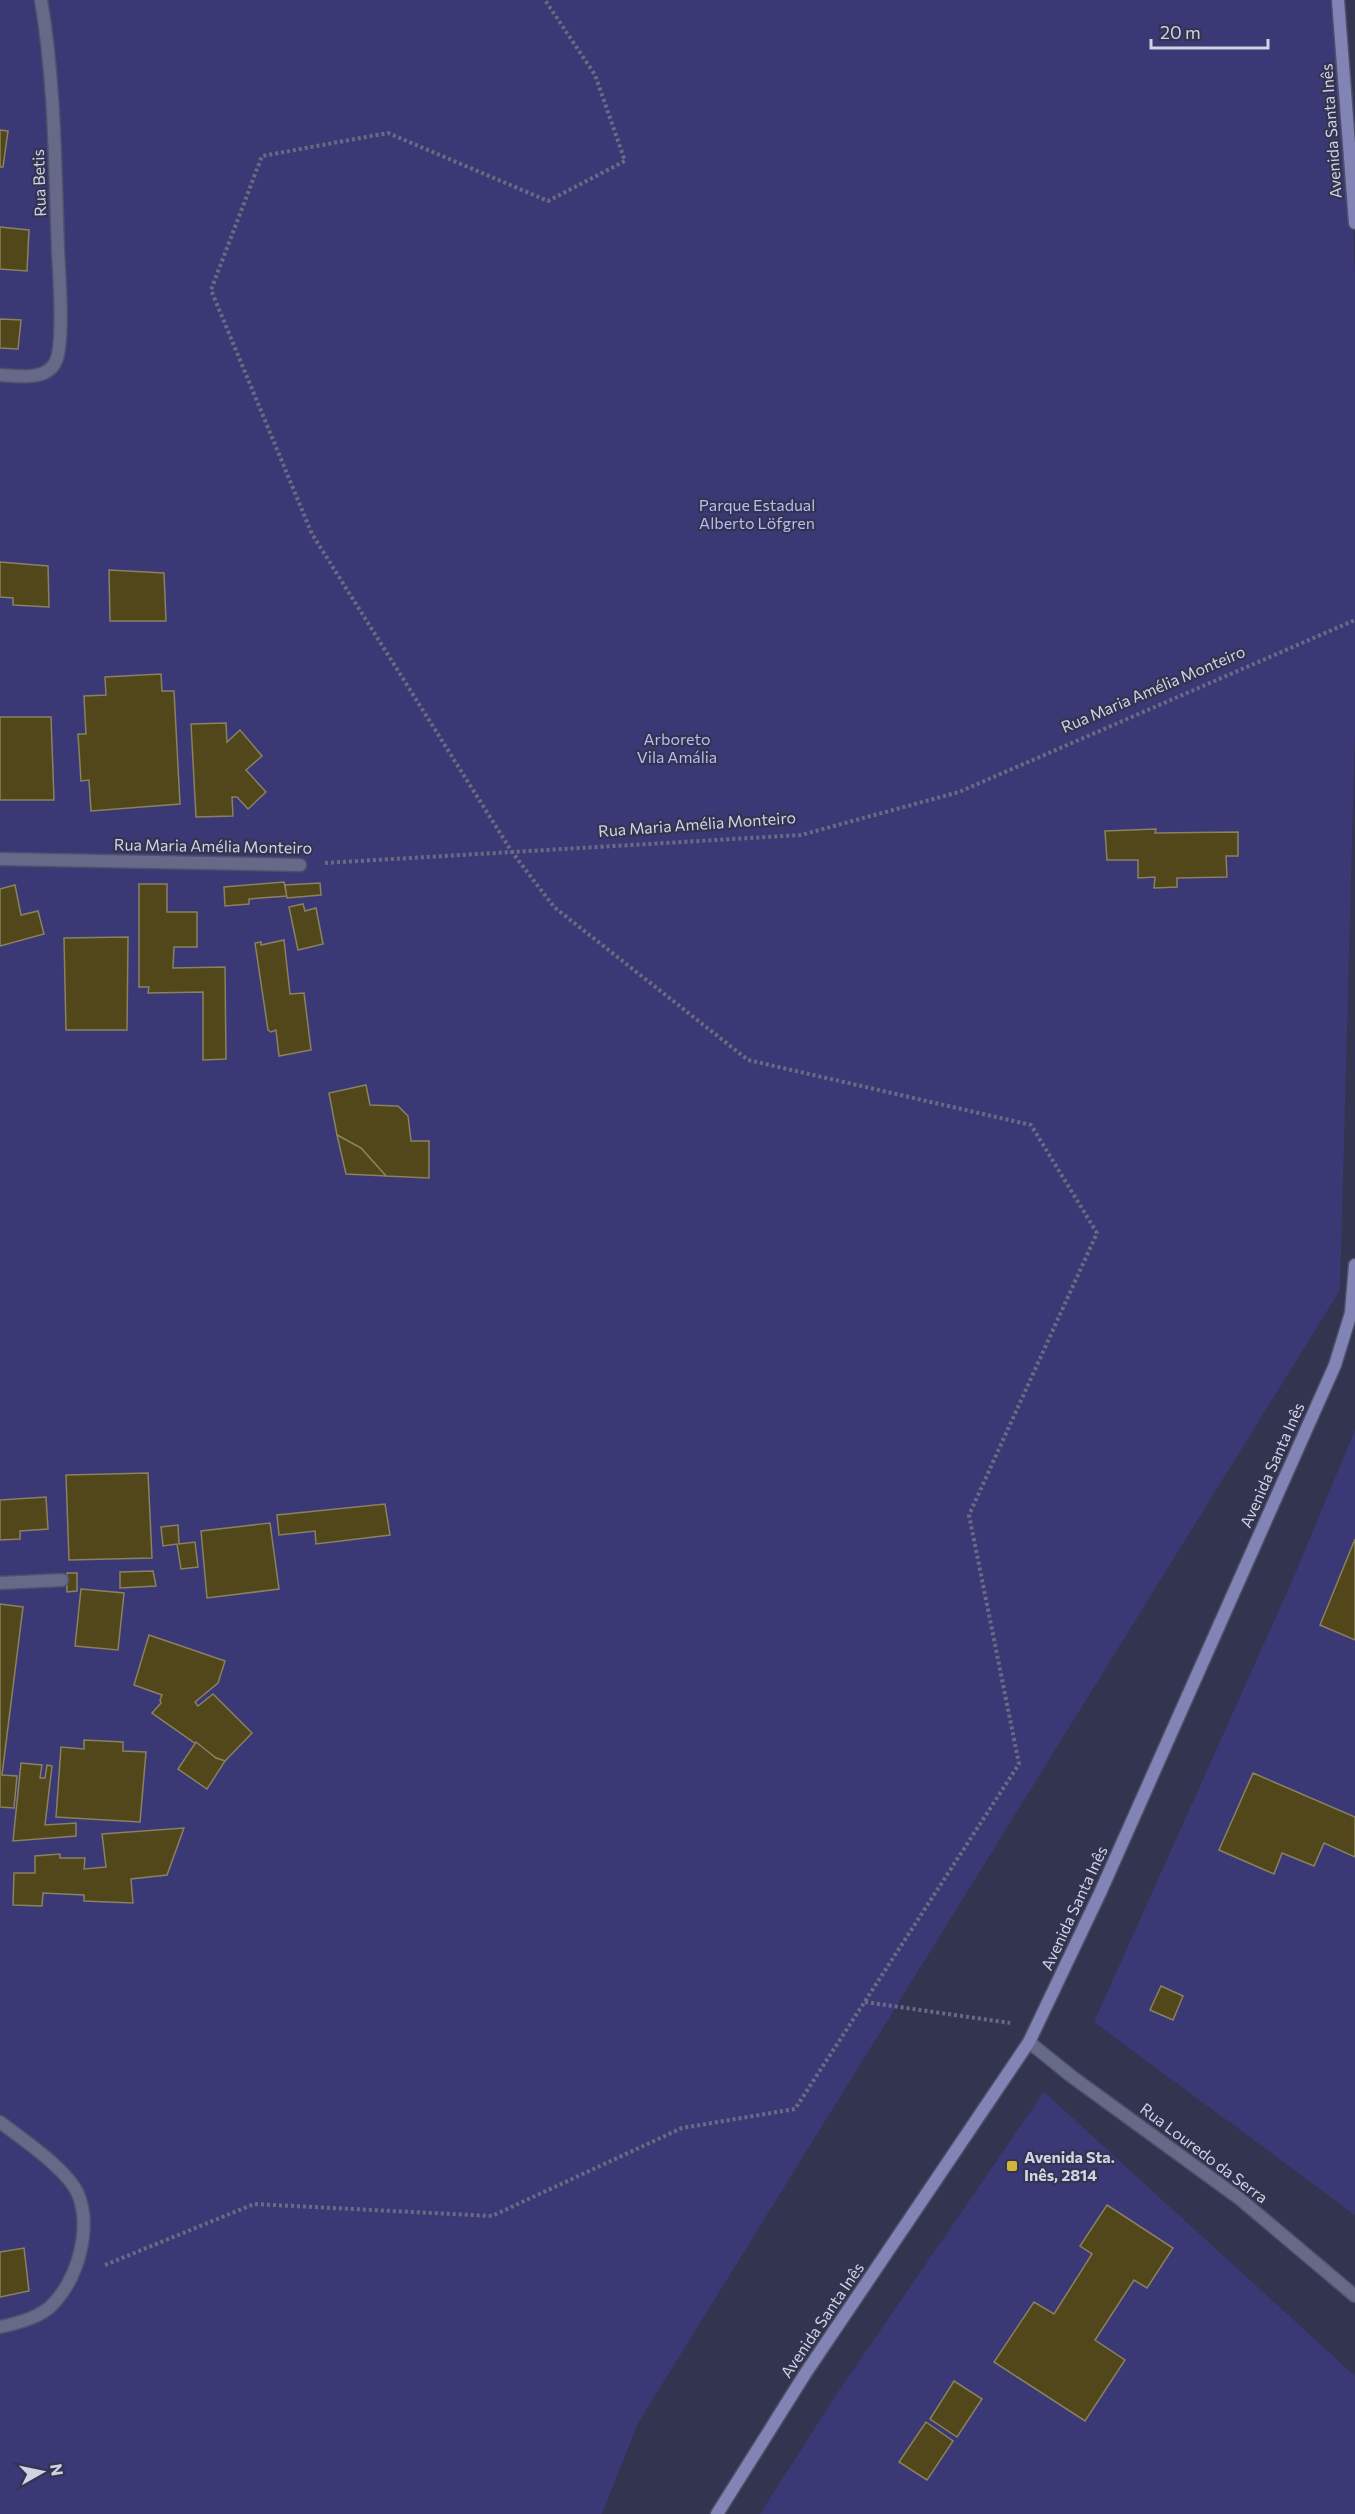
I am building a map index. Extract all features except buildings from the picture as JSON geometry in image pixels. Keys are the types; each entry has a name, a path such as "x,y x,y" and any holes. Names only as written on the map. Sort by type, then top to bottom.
{"main road":[{"name":"Avenida Santa Inês","path":"1338,0 1355,223"},
{"name":"Avenida Santa Inês","path":"717,2514 805,2374 1029,2042 1100,1893 1335,1365 1351,1313 1355,1265"}],"street":[{"name":"Rua Betis","path":"0,375 35,375 46,372 54,364 58,353 60,298 52,92 41,0"},
{"name":"Rua Maria Amélia Monteiro","path":"0,859 300,865"},
{"path":"0,1583 62,1580"},
{"name":"Rua Louredo da Serra","path":"1029,2042 1071,2076 1240,2199 1355,2296"},
{"path":"0,2122 59,2169 78,2193 82,2214 82,2243 71,2279 53,2304 26,2320 0,2327"}],"path":[{"path":"71,2279 254,2204 492,2216 682,2128 795,2109 1019,1764 969,1515 1096,1233 1031,1125 748,1060 554,907 512,852 312,534 211,290 262,156 388,133 548,201 625,161 595,75 545,0"},
{"name":"Rua Maria Amélia Monteiro","path":"300,865 801,835 948,795 1355,620"},
{"path":"865,2002 1035,2026"}],"green space":[{"name":"Parque Estadual Alberto Löfgren","path":"0,0 1346,0 1355,280 1355,729 1340,1290 638,2423 602,2514 0,2514"},
{"path":"1355,1430 1355,2215 1094,2022 1293,1579"},
{"path":"1044,2092 1355,2376 1355,2514 760,2514 838,2392"}],"place":[{"name":"Avenida Sta. Inês, 2814","path":"1012,2166"}],"park label":[{"name":"Arboreto Vila Amália","path":"677,748"}]}
